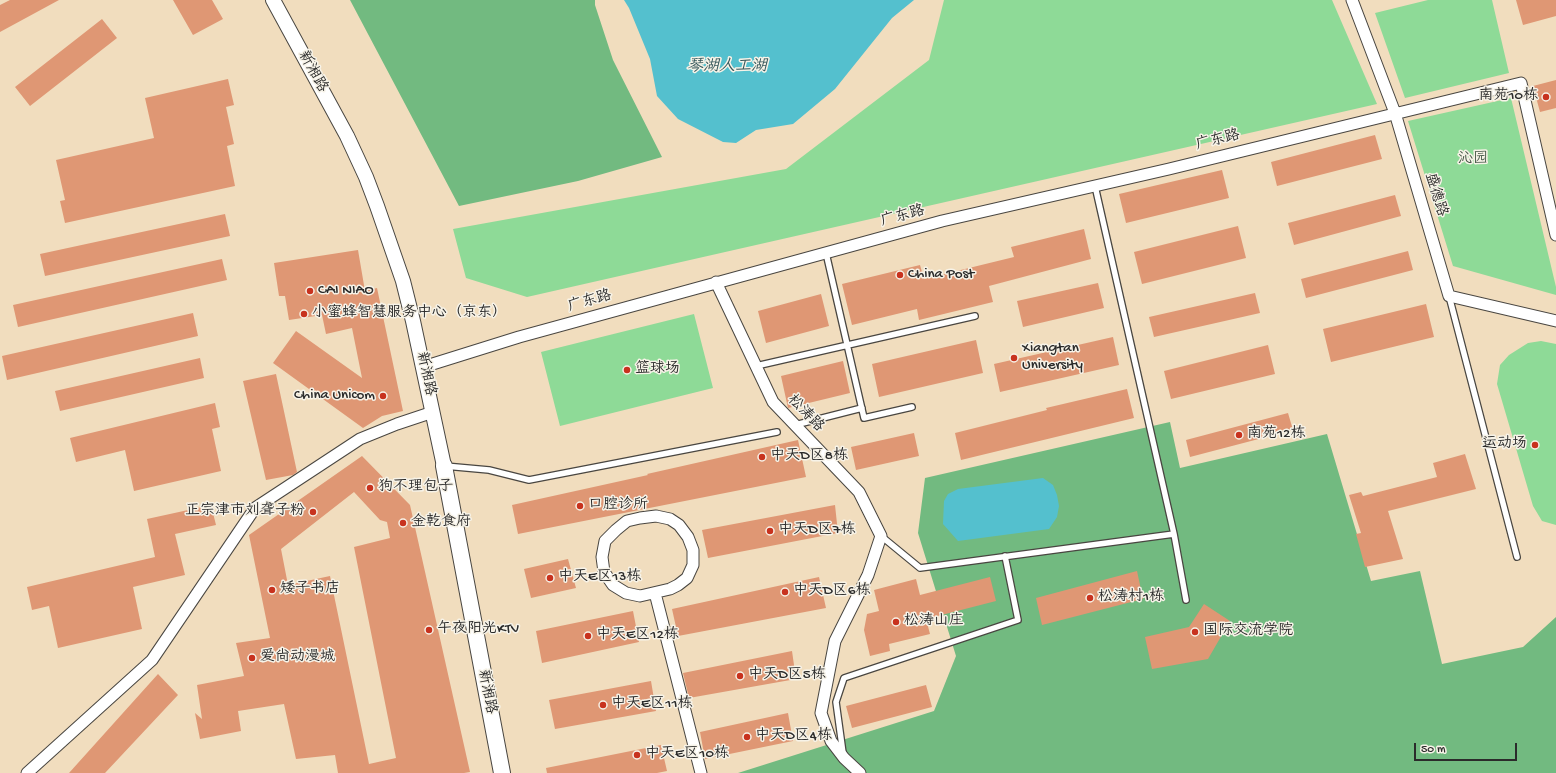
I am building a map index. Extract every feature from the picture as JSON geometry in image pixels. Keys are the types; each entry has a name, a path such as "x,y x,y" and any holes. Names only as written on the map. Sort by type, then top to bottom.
{"main road":[{"name":"新湘路","path":"444,466 502,773"}],"street":[{"name":"新湘路","path":"273,0 347,136 366,177 403,281 444,466"},
{"name":"盛德路","path":"1352,0 1395,113 1449,296"},
{"name":"广东路","path":"423,367 519,337 942,221 1095,186 1521,83 1556,235"},
{"name":"松涛路","path":"716,282 773,402 859,492 881,536"},
{"path":"1449,296 1556,321"},
{"path":"27,773 152,660 255,508 360,439 433,412"},
{"path":"656,516 670,519 679,525 688,536 693,550 693,565 687,578 670,589 655,593 640,596 626,593 614,585 604,572 602,557 605,541 627,521 656,516"},
{"path":"860,773 844,758 831,741 821,713 835,641 868,575 881,536"},
{"path":"655,593 701,773"}],"lane":[{"path":"1095,186 1174,534 1186,600"},
{"path":"826,253 864,418 912,407"},
{"path":"1449,296 1517,557"},
{"path":"756,366 975,316"},
{"path":"795,425 862,408"},
{"path":"444,466 488,470 529,480 777,432"},
{"path":"881,536 920,568 1174,534"},
{"path":"844,758 836,702 844,678 1018,620 1005,556"}],"green space":[{"path":"350,0 595,0 595,5 613,60 662,157 578,181 459,206"},
{"path":"944,0 1332,0 1377,104 527,297 466,278 453,229 786,169 929,60"},
{"path":"1428,0 1492,0 1509,73 1405,98 1375,13"},
{"name":"沁园","path":"1511,98 1556,287 1556,295 1453,266 1408,121"},
{"name":"篮球场","path":"694,314 713,388 560,426 541,352"},
{"name":"运动场","path":"1541,341 1556,344 1556,525 1542,521 1533,506 1497,384 1500,365 1509,355 1528,343"},
{"path":"1170,422 1180,468 1327,434 1371,581 1420,571 1442,664 1523,647 1556,617 1556,773 738,773 934,711 956,656 918,533 925,478"}],"water":[{"name":"琴湖人工湖","path":"624,0 914,0 892,18 835,89 793,124 756,130 736,143 723,142 678,119 657,96 650,59 629,8"},
{"path":"1043,478 1053,485 1059,506 1057,517 1049,529 958,541 943,524 944,501 948,494 958,489"}],"building":[{"path":"10,0 59,0 0,32 0,5"},
{"path":"173,0 212,0 223,19 193,35"},
{"path":"1516,0 1556,0 1556,16 1523,25"},
{"path":"102,19 117,38 30,106 15,87"},
{"path":"228,79 234,105 226,107 234,144 227,146 235,186 65,223 60,201 65,200 56,160 154,138 145,98"},
{"name":"南苑10栋","path":"1556,80 1556,108 1540,112 1533,86"},
{"path":"1375,135 1382,159 1277,186 1271,162"},
{"path":"1222,170 1229,198 1126,223 1119,194"},
{"path":"1395,195 1401,216 1294,245 1288,223"},
{"path":"225,214 230,236 45,276 40,254"},
{"path":"1238,226 1246,258 1142,284 1134,252"},
{"path":"1084,229 1091,259 989,286 993,302 919,320 917,309 852,325 842,284 920,265 924,279 1014,257 1011,247"},
{"path":"358,250 365,291 377,288 403,411 382,416 363,428 273,363 296,331 362,378 352,328 326,334 322,315 289,320 285,296 279,296 274,263"},
{"path":"1408,251 1413,270 1306,298 1301,279"},
{"path":"222,259 227,280 18,327 13,305"},
{"path":"1098,283 1104,308 1023,327 1017,301"},
{"path":"1255,293 1260,313 1154,337 1149,317"},
{"path":"821,294 829,326 766,343 758,311"},
{"path":"1426,304 1434,337 1331,362 1323,329"},
{"path":"193,313 198,336 7,380 2,356"},
{"path":"1113,337 1119,365 1000,392 994,364"},
{"path":"976,340 983,373 879,397 872,364"},
{"path":"1268,345 1275,374 1171,399 1164,371"},
{"path":"200,358 204,378 60,411 55,391"},
{"path":"843,361 850,393 788,408 781,376"},
{"path":"276,374 297,472 293,475 266,480 243,381"},
{"path":"1127,389 1134,418 961,460 955,433 1047,410 1046,408"},
{"path":"215,403 220,427 212,429 221,471 134,491 125,450 76,462 70,438"},
{"name":"南苑12栋","path":"1288,413 1293,430 1190,457 1186,440"},
{"path":"914,433 919,456 856,470 851,447"},
{"path":"798,440 806,477 518,534 512,505"},
{"path":"1465,454 1476,489 1388,511 1403,559 1365,567 1356,534 1361,533 1349,495 1361,492 1363,496 1437,477 1433,463"},
{"path":"362,456 410,505 470,772 338,773 335,755 296,759 284,704 238,711 241,731 200,739 195,713 202,719 197,685 244,676 236,643 270,638 249,535","holes":["354,492 380,520 387,522 390,538 354,547 396,758 369,764 330,576 288,585 281,549"]},
{"path":"211,505 216,525 175,534 185,575 133,587 142,629 58,648 49,606 32,610 27,587 155,557 147,519"},
{"name":"中天D区7栋","path":"835,505 838,533 708,558 702,530"},
{"name":"中天E区13栋","path":"568,559 576,588 531,598 524,569"},
{"name":"松涛村1栋","path":"1137,571 1143,599 1042,625 1036,598"},
{"name":"中天D区6栋","path":"819,577 826,608 678,636 672,609"},
{"name":"松涛山庄","path":"990,577 996,601 926,619 930,634 889,644 890,651 870,656 864,630 867,614 879,611 874,590 916,579 920,595"},
{"name":"国际交流学院","path":"1204,604 1230,621 1208,659 1152,669 1145,637 1189,627"},
{"name":"中天E区12栋","path":"633,611 639,642 542,663 536,631"},
{"name":"中天D区5栋","path":"792,651 796,679 689,698 683,673"},
{"path":"158,674 178,695 105,773 69,773"},
{"name":"中天E区11栋","path":"651,681 656,711 555,729 549,700"},
{"path":"926,685 932,707 852,728 846,706"},
{"name":"中天D区4栋","path":"788,713 793,741 705,759 700,732"},
{"name":"中天E区10栋","path":"661,745 667,771 657,773 547,773 546,768"}],"place":[{"name":"南苑10栋","path":"1546,97"},
{"name":"China Post","path":"900,275"},
{"name":"CAI NIAO","path":"310,291"},
{"name":"小蜜蜂智慧服务中心（京东）","path":"304,314"},
{"name":"Xiangtan University","path":"1014,358"},
{"name":"篮球场","path":"627,370"},
{"name":"China Unicom","path":"383,396"},
{"name":"南苑12栋","path":"1239,435"},
{"name":"运动场","path":"1535,445"},
{"name":"中天D区8栋","path":"762,457"},
{"name":"狗不理包子","path":"370,488"},
{"name":"口腔诊所","path":"580,506"},
{"name":"正宗津市刘聋子粉","path":"313,512"},
{"name":"金乾食府","path":"403,523"},
{"name":"中天D区7栋","path":"770,531"},
{"name":"中天E区13栋","path":"550,578"},
{"name":"矮子书店","path":"272,590"},
{"name":"中天D区6栋","path":"785,592"},
{"name":"松涛村1栋","path":"1090,598"},
{"name":"松涛山庄","path":"896,622"},
{"name":"午夜阳光KTV","path":"429,630"},
{"name":"国际交流学院","path":"1195,632"},
{"name":"中天E区12栋","path":"588,636"},
{"name":"爱尚动漫城","path":"252,658"},
{"name":"中天D区5栋","path":"740,676"},
{"name":"中天E区11栋","path":"603,705"},
{"name":"中天D区4栋","path":"747,737"},
{"name":"中天E区10栋","path":"637,755"}]}
